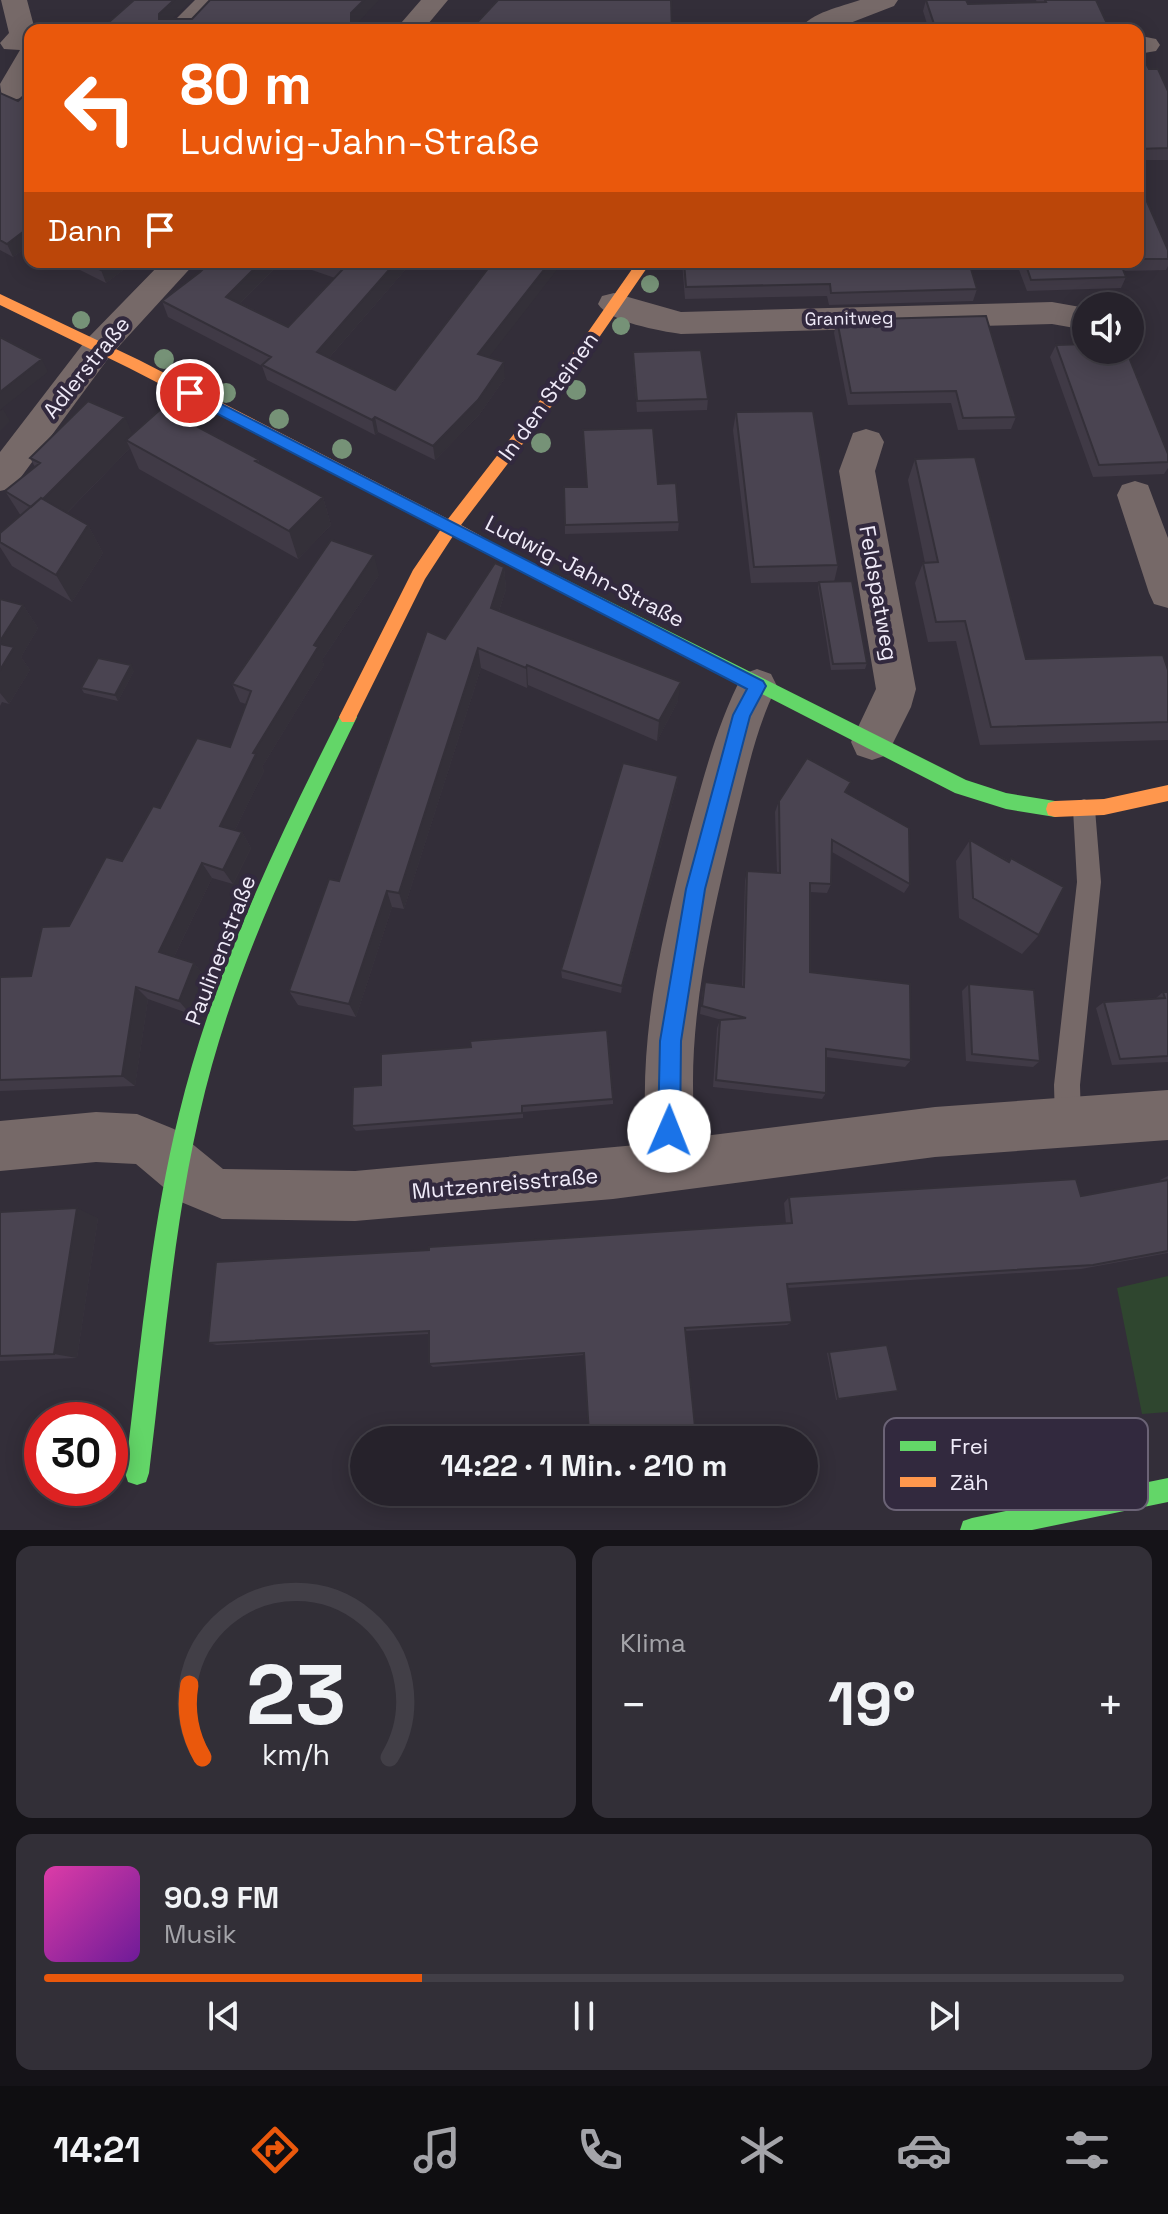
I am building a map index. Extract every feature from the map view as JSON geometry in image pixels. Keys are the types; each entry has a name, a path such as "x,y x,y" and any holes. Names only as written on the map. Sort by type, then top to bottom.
{"street":[{"path":"14,0 23,34 19,49"},
{"path":"184,24 210,0"},
{"path":"413,24 435,0"},
{"path":"832,24 878,10"},
{"path":"14,93 14,80 24,69"},
{"name":"Adlerstraße","path":"0,478 98,348 174,268"},
{"name":"In den Steinen","path":"450,528 549,399 640,268"},
{"name":"Ludwig-Jahn-Straße","path":"0,299 961,787 993,799 1048,809 1084,809 1168,793"},
{"name":"Granitweg","path":"614,304 657,319 681,323 1052,313 1072,317"},
{"name":"Feldspatweg","path":"866,442 857,471 896,689 891,707 872,742"},
{"path":"1135,495 1168,593"},
{"name":"Paulinenstraße","path":"137,1473 159,1316 165,1248 179,1167 219,1010 260,906 419,575 450,528"},
{"path":"674,1167 669,1131 671,1041 696,889 742,715 757,686"},
{"name":"Mutzenreisstraße","path":"0,1146 96,1137 137,1139 156,1147 199,1184 222,1194 355,1196 674,1167 829,1144 1068,1121 1168,1115"},
{"path":"1148,1494 1168,1490"},
{"path":"972,1530 1070,1510"}],"lane":[{"path":"1068,1121 1067,1085 1089,882 1084,809"}],"green space":[{"path":"1168,1276 1168,1412 1142,1414 1117,1288"}],"building":[{"path":"134,0 174,0 159,14 159,19 192,19 210,0 364,0 351,13 351,24 107,24"},
{"path":"498,0 671,0 672,24 476,24"},
{"path":"926,0 966,0 968,4 1096,0 1107,24 934,24"},
{"path":"1144,60 1149,69 1158,69 1168,91 1168,148 1144,149"},
{"path":"0,93 18,101 24,96 24,232 7,244 0,240"},
{"path":"1144,195 1168,250 1168,259 1144,259"},
{"path":"204,268 255,268 226,297 288,327 344,268 391,268 317,352 395,390 488,268 545,268 478,354 504,362 478,400 433,446 375,417 372,420 262,365 271,357 162,301"},
{"path":"684,268 971,268 977,289 831,293 830,284 686,287"},
{"path":"1027,268 1122,268 1126,277 1031,280"},
{"path":"986,316 1016,417 963,418 956,391 851,393 837,320"},
{"path":"0,337 42,359 0,392"},
{"path":"1072,344 1072,364 1132,364 1168,454 1168,462 1099,465 1056,345"},
{"path":"701,350 708,399 637,401 633,352"},
{"path":"88,401 125,417 43,499 31,507 5,491 40,463 30,458"},
{"path":"162,408 323,497 289,531 126,440"},
{"path":"813,411 838,565 754,567 736,412"},
{"path":"653,428 658,484 676,483 679,522 565,525 564,487 587,487 583,430"},
{"path":"975,457 1026,659 1163,655 1168,670 1168,722 991,727 965,621 936,622 923,563 938,562 915,459"},
{"path":"41,498 88,525 56,575 0,542 0,533"},
{"path":"331,540 374,555 314,645 318,647 253,753 256,754 220,826 242,832 223,870 202,863 159,952 194,963 179,1001 136,987 122,1076 0,1080 0,977 31,976 42,927 69,926 106,857 122,861 153,806 160,808 197,738 230,747 251,691 232,684"},
{"path":"495,563 504,567 491,608 681,682 659,721 527,665 526,668 478,648 399,893 387,891 349,1004 289,991 329,879 339,881 427,631 445,639"},
{"path":"852,581 867,663 833,664 819,582"},
{"path":"0,599 23,605 0,641"},
{"path":"0,644 14,647 0,670"},
{"path":"98,658 131,665 115,695 81,688"},
{"path":"807,758 851,782 845,792 909,828 910,884 832,840 831,884 810,883 810,972 910,984 911,1060 826,1049 826,1093 716,1080 720,1020 746,1018 702,1006 705,982 744,987 747,871 780,873 779,801"},
{"path":"623,763 678,776 622,986 561,970"},
{"path":"970,840 1064,887 1039,935 973,898"},
{"path":"969,984 1034,990 1040,1061 972,1054"},
{"path":"1163,992 1168,992 1168,1056 1120,1059 1104,1002 1165,998"},
{"path":"607,1030 613,1099 522,1106 522,1113 352,1126 353,1087 381,1085 381,1054 471,1047 470,1041"},
{"path":"1076,1179 1081,1196 1168,1180 1168,1251 1093,1265 787,1284 792,1322 685,1328 695,1426 589,1426 584,1353 429,1364 429,1331 208,1343 216,1262 429,1250 429,1247 792,1223 789,1197"},
{"path":"77,1208 54,1354 0,1356 0,1212"},
{"path":"887,1345 898,1391 838,1399 829,1352"}],"traffic: fast":[{"path":"475,540 961,787 1006,801 1055,809"},
{"path":"137,1473 169,1216 202,1065 248,931 286,844 348,717"},
{"path":"1148,1494 1168,1490"},
{"path":"972,1530 1070,1510"}],"traffic: slow":[{"path":"348,717 419,575 450,528 549,399 640,268"},
{"path":"0,299 134,364 475,540"},
{"path":"1055,809 1104,807 1168,793"}],"route":[{"path":"190,393 757,686 742,715 696,889 671,1041 669,1131"}]}
